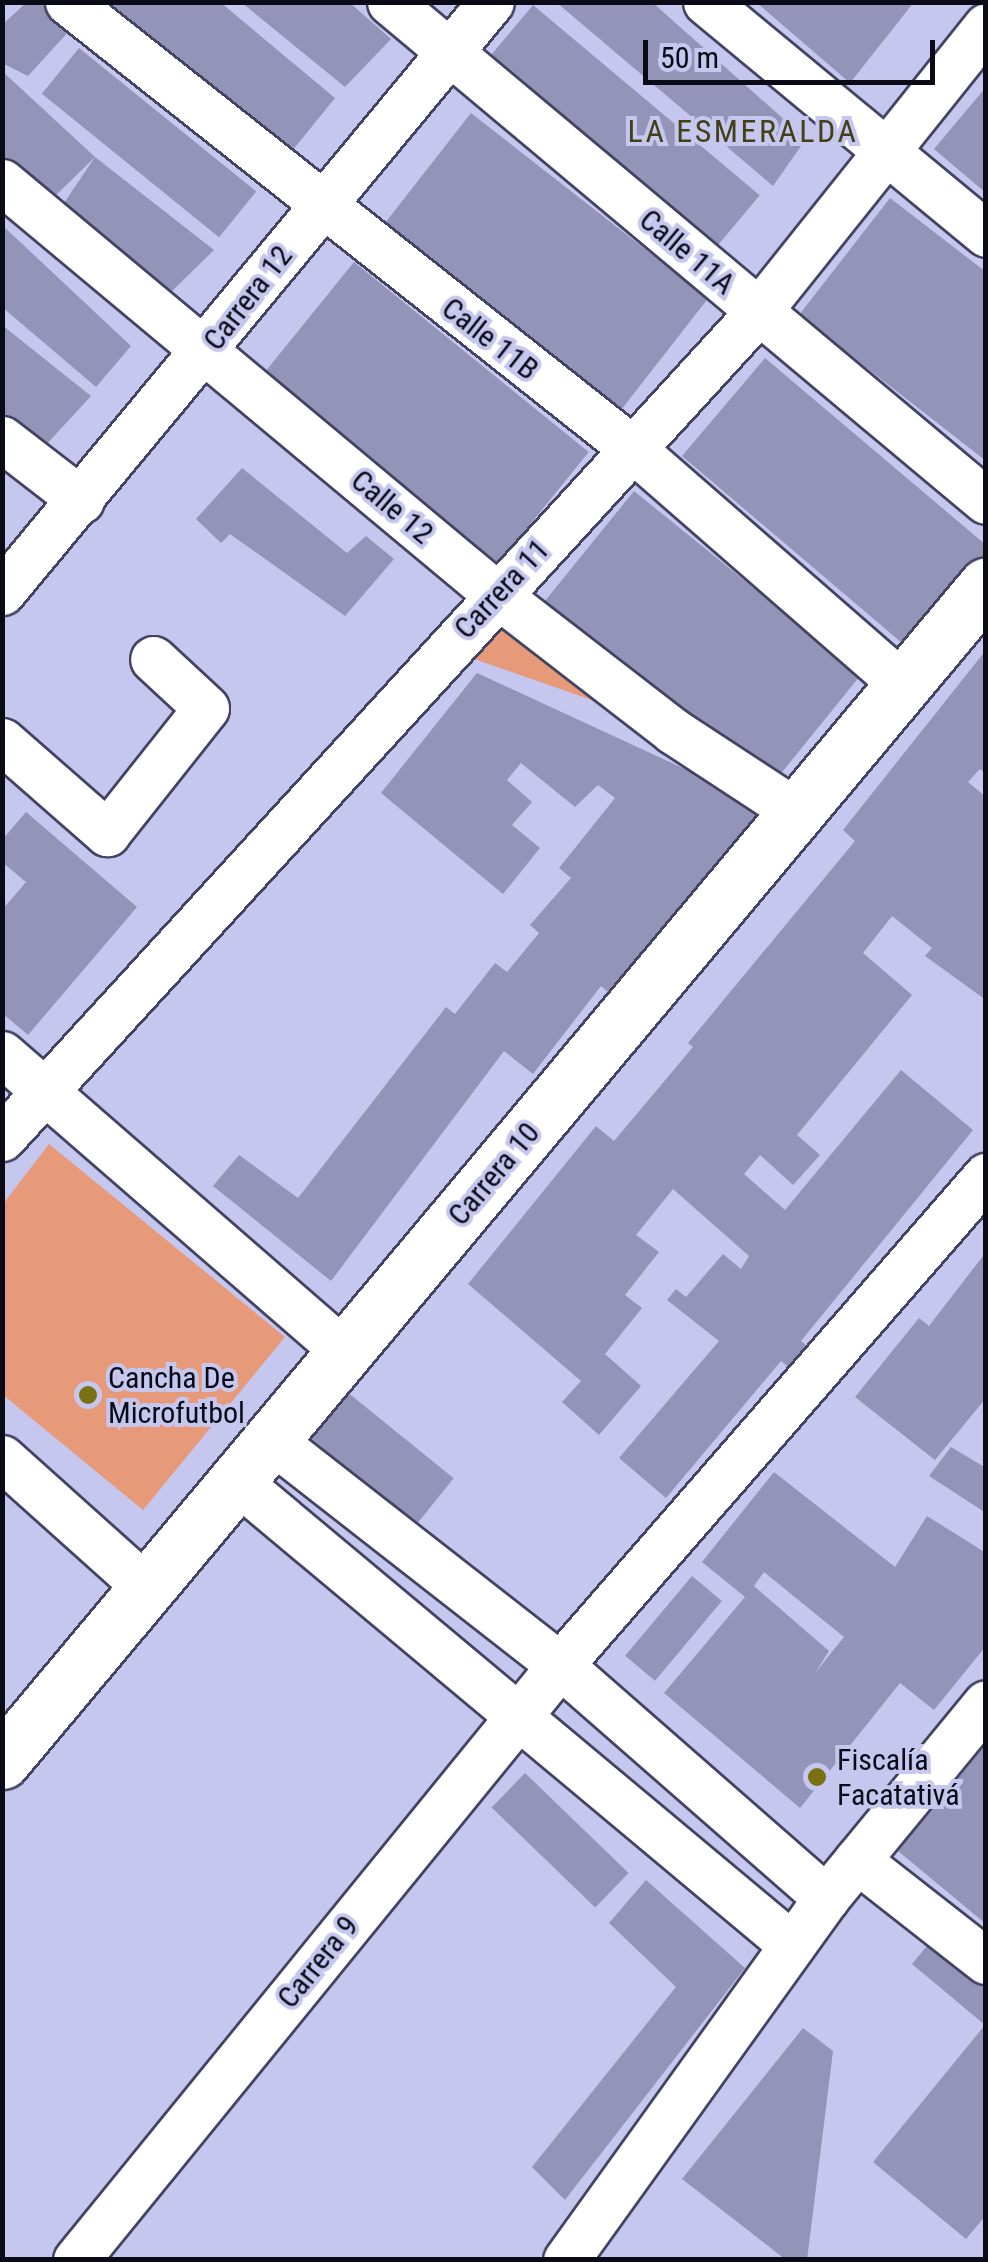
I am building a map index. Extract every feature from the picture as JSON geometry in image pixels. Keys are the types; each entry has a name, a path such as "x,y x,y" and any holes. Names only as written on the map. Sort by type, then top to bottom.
{"street":[{"name":"Calle 11B","path":"68,2 318,206 634,450 902,685"},
{"name":"Calle 11A","path":"390,2 986,501"},
{"name":"Carrera 12","path":"2,592 207,352 318,206 452,55 491,2"},
{"path":"706,2 882,154 986,234"},
{"name":"Carrera 11","path":"2,1138 43,1088 758,312 986,26"},
{"name":"Calle 12","path":"2,182 496,594 673,731 796,812"},
{"path":"2,439 81,500"},
{"name":"Carrera 10","path":"2,1762 986,586"},
{"path":"2,741 107,832 206,708 152,658"},
{"path":"2,1054 345,1352"},
{"name":"Carrera 9","path":"76,2260 560,1665 986,1176"},
{"path":"272,1441 560,1665 826,1898"},
{"path":"2,1458 147,1588"},
{"path":"238,1482 792,1945"},
{"path":"566,2260 826,1898 986,1703"},
{"path":"856,1860 986,1962"}],"shaded area":[{"path":"499,611 606,705 463,655"},
{"path":"49,1144 285,1337 143,1510 3,1395 3,1204"}],"building":[{"path":"27,2 39,2 70,30 28,76 2,63 2,25"},
{"path":"109,2 220,2 335,98 292,151"},
{"path":"241,2 349,2 391,39 345,87"},
{"path":"556,2 652,2 806,139 773,186"},
{"path":"756,2 914,2 850,83"},
{"path":"533,5 760,195 713,251 486,61"},
{"path":"79,48 256,191 219,237 42,94"},
{"path":"2,71 95,157 53,198 2,159"},
{"path":"986,87 986,193 934,149"},
{"path":"471,113 708,298 614,419 377,234"},
{"path":"95,157 214,250 167,296 62,206"},
{"path":"890,198 986,272 986,461 799,315"},
{"path":"2,225 131,346 96,387 2,307"},
{"path":"354,262 589,452 497,565 263,375"},
{"path":"2,325 91,396 44,447 2,413"},
{"path":"765,358 986,545 986,559 909,649 682,456"},
{"path":"242,468 347,553 366,536 394,559 345,616 230,534 221,543 196,519"},
{"path":"634,491 861,675 769,788 542,604"},
{"path":"986,650 986,774 980,769 968,782 986,797 986,1000 925,956 932,948 892,916 863,953 912,995 797,1135 820,1155 793,1185 760,1155 744,1174 785,1210 901,1070 973,1130 801,1341 817,1354 799,1376 781,1361 666,1498 619,1458 719,1341 667,1300 676,1289 686,1297 723,1254 741,1269 749,1256 673,1189 636,1235 659,1252 625,1295 642,1308 605,1354 641,1386 599,1435 562,1402 581,1381 468,1284 596,1126 614,1141 693,1047 688,1043 855,841 843,830"},
{"path":"477,673 778,812 621,1003 601,986 533,1074 504,1051 331,1281 213,1186 239,1155 298,1198 446,1007 455,1014 495,963 507,972 539,933 530,925 571,878 559,868 615,798 598,785 575,807 521,763 507,780 532,802 512,825 540,848 503,894 381,793"},
{"path":"26,812 137,907 28,1035 2,1013 2,910 26,882 2,862 2,840"},
{"path":"983,1256 986,1398 935,1460 855,1397 919,1318 929,1326"},
{"path":"341,1387 454,1478 416,1525 303,1434"},
{"path":"951,1447 986,1468 986,1513 929,1476"},
{"path":"774,1472 895,1567 927,1516 986,1553 986,1646 934,1710 900,1683 800,1808 664,1693 745,1597 702,1562","holes":["764,1572 844,1637 815,1673 829,1651 754,1586"]},
{"path":"692,1576 722,1601 655,1681 625,1656"},
{"path":"986,1744 986,1924 898,1851"},
{"path":"525,1773 629,1873 595,1908 492,1808"},
{"path":"646,1880 745,1968 565,2200 532,2167 676,1987 609,1923"},
{"path":"930,1942 986,1989 986,2215 966,2239 873,2162 985,2025 912,1964"},
{"path":"803,2028 833,2051 807,2260 786,2260 682,2179"}],"place":[{"name":"Cancha De Microfutbol","path":"88,1395"},
{"name":"Fiscalía Facatativá","path":"817,1777"}],"district":[{"name":"LA ESMERALDA","path":"743,131"}]}
